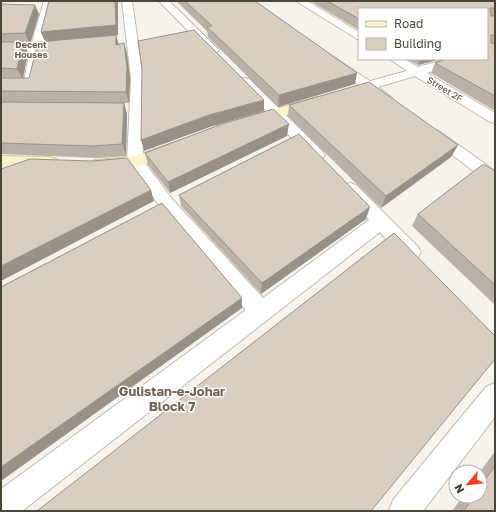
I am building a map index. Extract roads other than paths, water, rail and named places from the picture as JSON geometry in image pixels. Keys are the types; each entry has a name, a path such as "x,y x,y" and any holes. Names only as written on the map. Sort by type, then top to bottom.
{"street":[{"path":"127,1 128,39 137,79 129,109 136,162 167,204 262,312"},
{"path":"164,1 276,113 293,141 332,171 419,260"},
{"path":"301,1 358,35"},
{"path":"1,84 29,85 45,7"},
{"path":"29,22 43,22"},
{"path":"1,48 36,48 73,44"},
{"path":"325,55 394,104"},
{"name":"Street 2F","path":"398,60 495,119"},
{"path":"231,126 457,60"},
{"path":"425,128 495,179"},
{"path":"1,162 74,164 136,162 187,142"},
{"path":"1,177 36,163"},
{"path":"1,508 381,221"},
{"path":"404,511 495,396"}],"district":[{"name":"Decent Houses","path":"31,50"},
{"name":"Gulistan-e-Johar Block 7","path":"172,398"}]}
